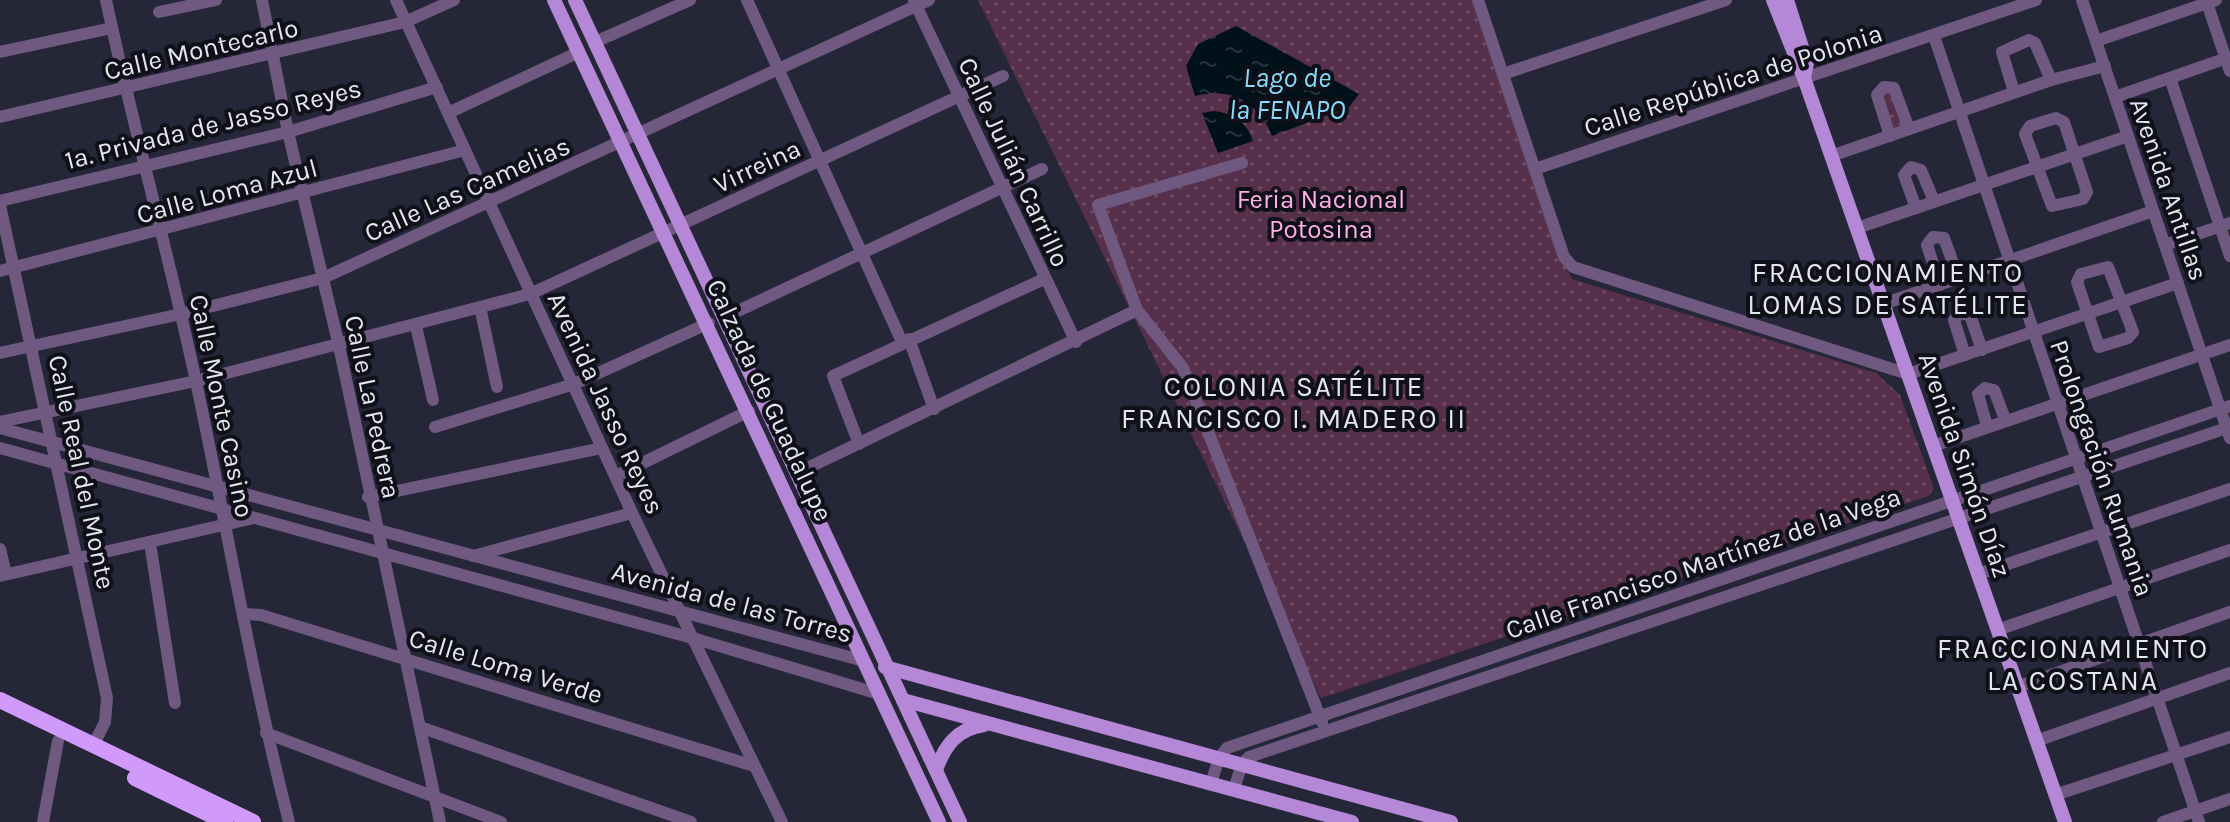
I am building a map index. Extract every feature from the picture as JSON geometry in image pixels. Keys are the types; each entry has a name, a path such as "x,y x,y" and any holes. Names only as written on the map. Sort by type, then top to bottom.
{"highway":[{"path":"0,700 253,822"},
{"path":"0,713 220,821"}],"main road":[{"name":"Calzada de Guadalupe","path":"554,0 709,323 939,822"},
{"name":"Calzada de Guadalupe","path":"575,0 679,226 906,701 960,822"},
{"name":"Avenida Simón Díaz","path":"1773,0 1804,78 2065,822"},
{"name":"Avenida Simón Díaz","path":"1787,0 1807,63 1804,78"},
{"path":"834,594 850,587"},
{"name":"Avenida de las Torres","path":"864,661 1451,822"},
{"name":"Avenida de las Torres","path":"879,694 1347,821"},
{"path":"1026,734 1035,708"},
{"path":"936,770 945,746 968,727 991,724"},
{"path":"1347,821 1350,794"}],"street":[{"name":"Calle Monte Casino","path":"106,0 124,90 196,381 266,733 289,822"},
{"path":"159,12 216,0"},
{"name":"Calle La Pedrera","path":"262,0 276,55 288,132 339,346 368,497 440,822"},
{"name":"Avenida Jasso Reyes","path":"396,0 632,513 696,639 782,822"},
{"name":"Calle Montecarlo","path":"0,117 276,55 405,22 454,0"},
{"path":"595,42 690,0"},
{"path":"747,0 863,254 906,340 934,409"},
{"name":"Calle Las Camelias","path":"0,353 181,314 323,278 623,143 915,3 929,0"},
{"path":"1478,0 1564,257 1573,267 1908,374 2178,283"},
{"path":"1503,74 1726,0"},
{"name":"Calle República de Polonia","path":"1535,169 2036,0"},
{"name":"Avenida Antillas","path":"2082,0 2202,355 2225,407 2229,431"},
{"path":"2096,41 2209,1 2229,62 2115,97"},
{"name":"Calle Julián Carrillo","path":"915,3 1076,342"},
{"path":"0,52 112,28"},
{"name":"Prolongación Rumania","path":"1934,36 2197,816"},
{"path":"2014,92 2002,52 2029,40 2035,43 2051,80"},
{"path":"448,113 579,52"},
{"path":"1831,156 2014,92 2105,66"},
{"name":"Virreina","path":"0,422 196,381 530,294 1003,76"},
{"path":"2170,78 2225,224 2230,256"},
{"name":"1a. Privada de Jasso Reyes","path":"0,203 143,165 288,132 437,87"},
{"path":"1890,136 1877,95 1884,87 1894,88 1909,129"},
{"path":"2061,118 2074,153 2087,192 2083,199 2052,206 2025,134 2030,126 2061,118"},
{"path":"1857,228 2128,136"},
{"name":"Calle Loma Azul","path":"0,271 160,232 465,150"},
{"path":"1242,163 1098,205 1137,310 1183,368 1325,731"},
{"path":"1916,208 1904,175 1911,167 1921,170 1934,201"},
{"path":"725,317 1042,169"},
{"name":"Calle Real del Monte","path":"0,203 107,698 105,722 93,746"},
{"path":"1883,304 2153,211"},
{"path":"2165,245 2225,224"},
{"path":"1940,285 1927,245 1933,237 1944,238 1958,277"},
{"path":"2108,267 2123,302 2132,336 2105,347 2096,345 2085,315 2077,282 2081,274 2108,267"},
{"path":"859,444 833,376 1044,279"},
{"path":"480,307 497,387"},
{"path":"797,473 1076,342 1137,310"},
{"path":"1965,355 1954,320 1960,313 1970,315 1982,350"},
{"path":"435,427 574,384 709,323"},
{"path":"416,326 433,400"},
{"path":"1933,446 2230,345"},
{"path":"1987,426 1978,394 1985,388 1994,390 2005,419"},
{"name":"Calle Francisco Martínez de la Vega","path":"1219,758 1227,748 2225,407"},
{"path":"616,476 749,411"},
{"name":"Avenida de las Torres","path":"0,428 684,615 864,661"},
{"name":"Calle Francisco Martínez de la Vega","path":"1242,764 1249,757 1958,517 2229,431"},
{"name":"Avenida de las Torres","path":"0,448 696,639 879,694"},
{"path":"368,497 602,448"},
{"path":"1978,574 2230,489"},
{"path":"470,557 632,513"},
{"path":"0,549 3,575 258,518"},
{"path":"150,543 175,703"},
{"path":"1997,630 2230,550"},
{"path":"2017,687 2230,612"},
{"name":"Calle Loma Verde","path":"244,614 261,615 404,657 754,766"},
{"path":"2036,741 2230,673"},
{"path":"420,727 691,822"},
{"path":"266,733 501,822"},
{"path":"2055,795 2230,737"},
{"path":"43,822 58,741"},
{"path":"1211,783 1219,758"},
{"path":"1234,789 1242,764"},
{"path":"2163,822 2197,816 2230,799"}],"green space":[{"name":"Feria Nacional Potosina","path":"978,0 1474,0 1561,259 1572,279 1876,373 1900,395 1934,488 1929,496 1321,698"},
{"path":"1891,89 1904,125 1892,129 1879,94"}],"water":[{"name":"Lago de la FENAPO","path":"1236,26 1359,94 1349,107 1272,136 1259,114 1241,100 1220,94 1195,96 1186,66 1198,44"},
{"path":"1214,111 1238,120 1247,128 1253,141 1218,153 1202,113"}],"district":[{"name":"FRACCIONAMIENTO LOMAS DE SATÉLITE","path":"1888,288"},
{"name":"COLONIA SATÉLITE FRANCISCO I. MADERO II","path":"1294,402"},
{"name":"FRACCIONAMIENTO LA COSTANA","path":"2073,664"}]}
